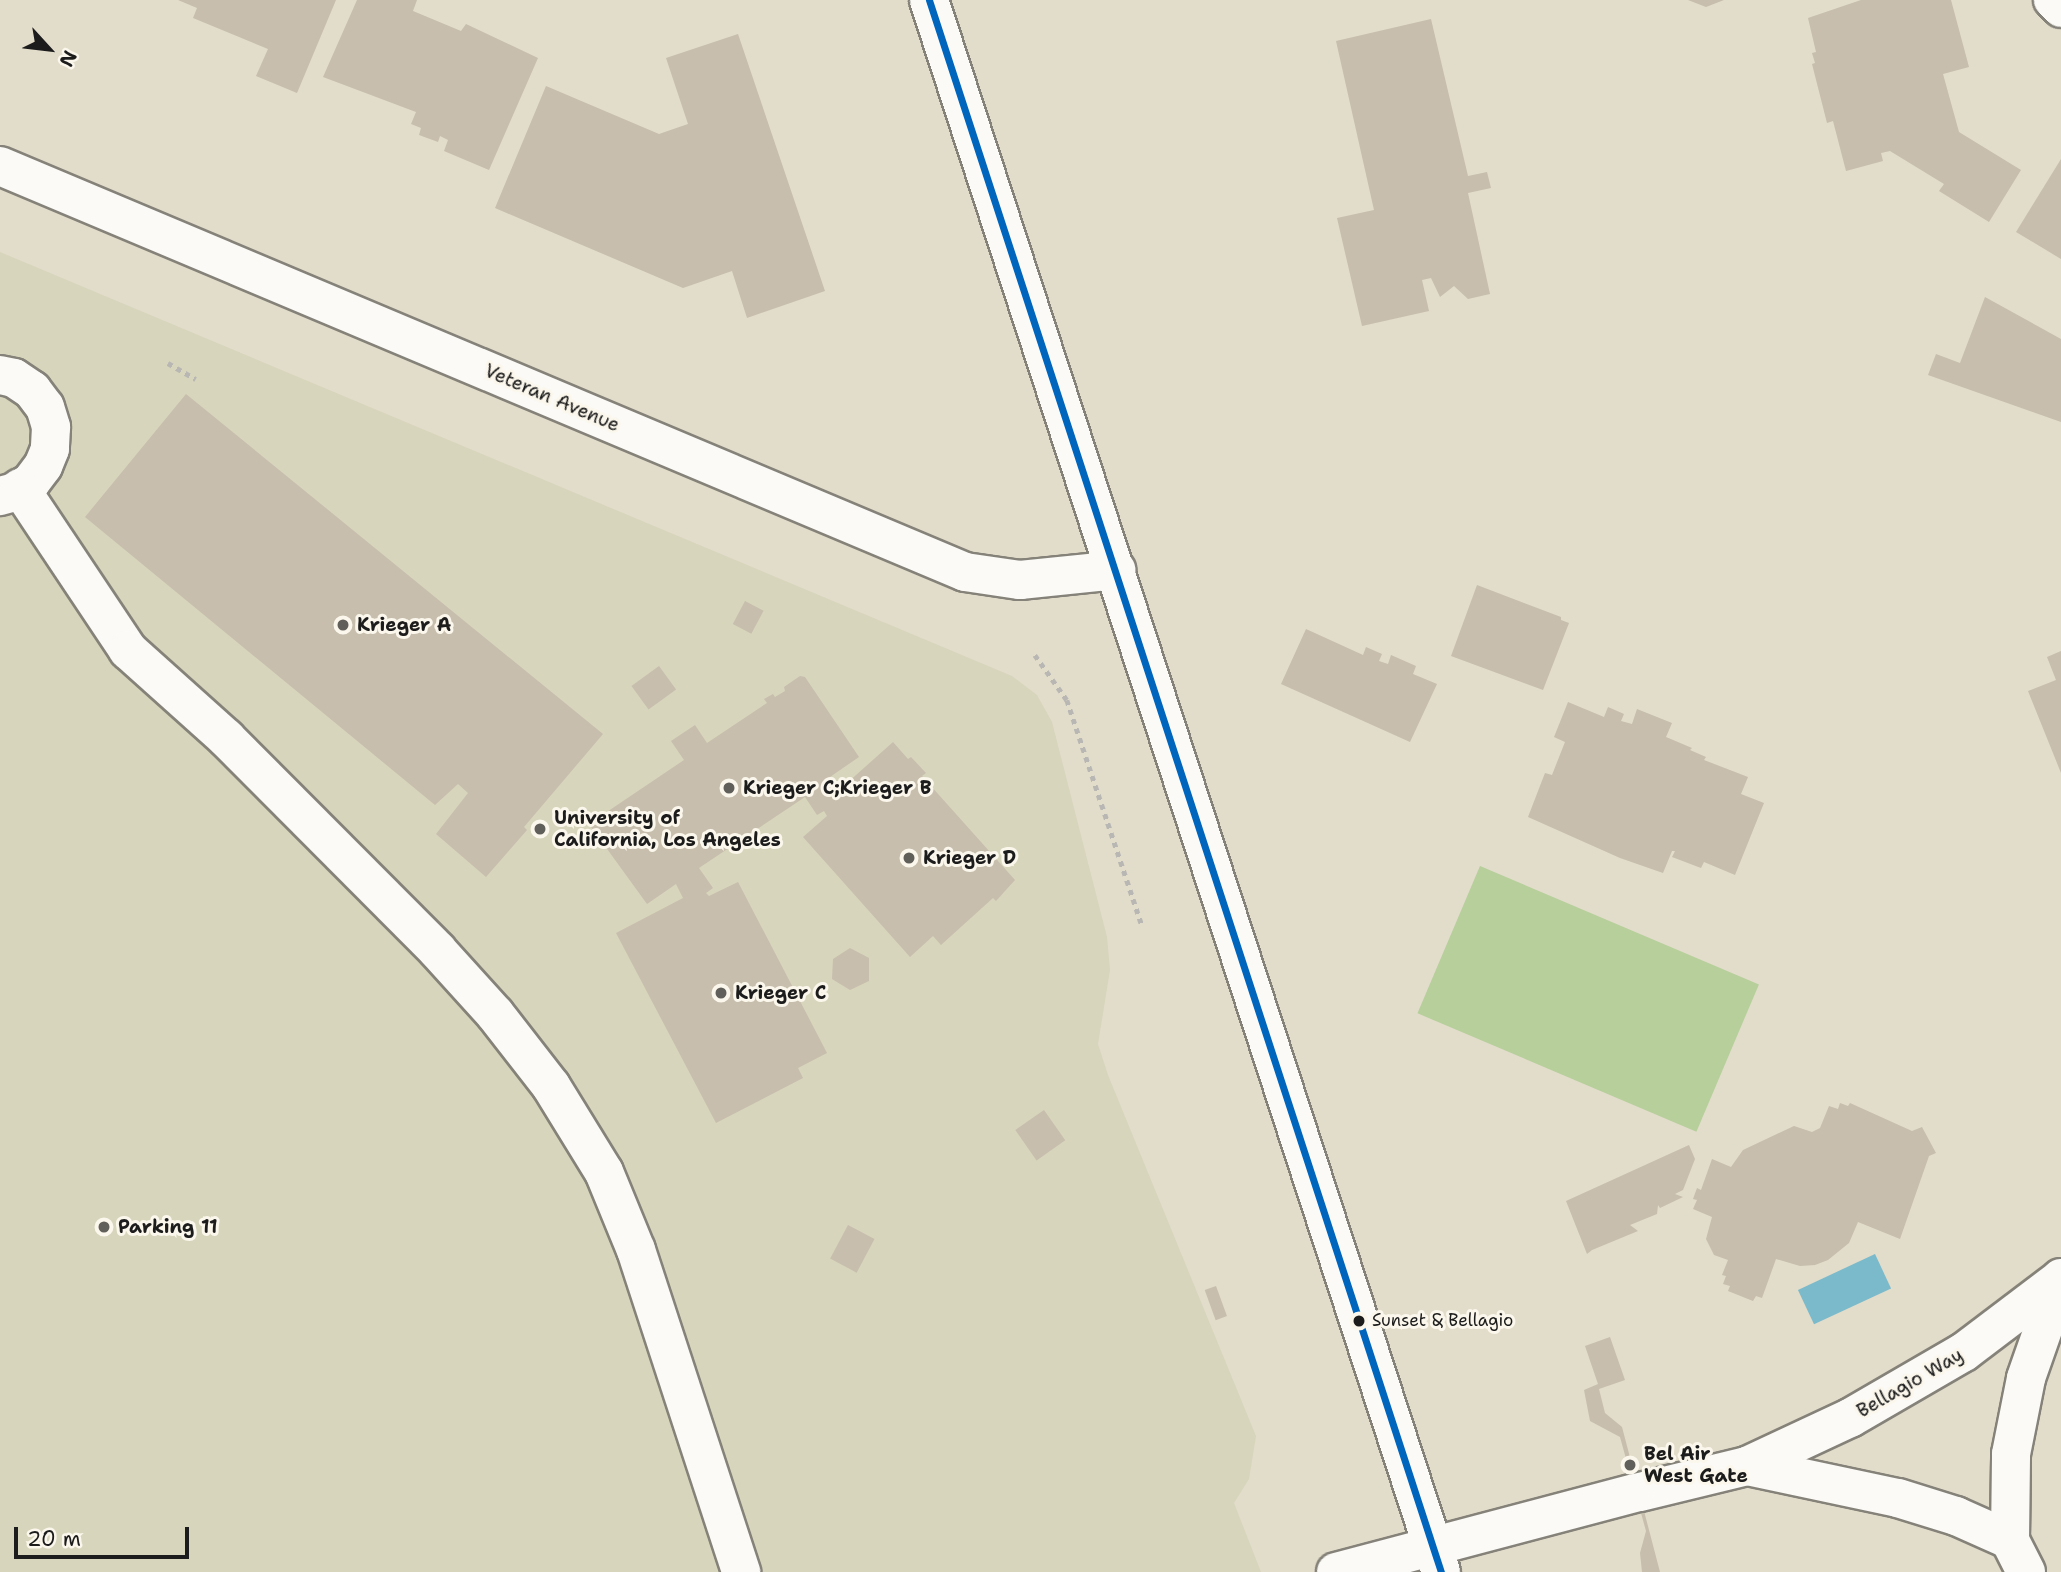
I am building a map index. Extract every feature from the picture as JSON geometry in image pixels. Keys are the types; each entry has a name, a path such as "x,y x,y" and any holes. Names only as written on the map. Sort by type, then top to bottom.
{"street":[{"path":"929,0 1438,1560"},
{"path":"2053,0 2061,8"},
{"name":"Veteran Avenue","path":"0,166 965,572 1020,579 1116,570"},
{"path":"0,375 14,379 32,390 45,407 51,427 50,449 43,466 31,482 10,492 128,650 226,738 437,950 495,1014 551,1086 604,1172 636,1250 741,1572"},
{"path":"2018,1556 2011,1454 2026,1378 2060,1279"},
{"name":"Bellagio Way","path":"1336,1572 1438,1560 1638,1492 1747,1466 1850,1418 1964,1352 2060,1279"},
{"name":"Bellagio Way","path":"1747,1466 1898,1498 1956,1516 2018,1556"}],"path":[{"path":"168,363 196,379"},
{"path":"1035,655 1067,700 1142,926"}],"shaded area":[{"name":"University of California, Los Angeles","path":"0,252 1012,676 1037,695 1052,722 1107,937 1110,970 1098,1044 1108,1075 1256,1436 1249,1479 1234,1503 1261,1572 0,1572"}],"green space":[{"path":"1480,866 1759,984 1696,1132 1417,1013"}],"water":[{"path":"1875,1254 1891,1288 1814,1324 1798,1290"}],"building":[{"path":"178,0 336,0 297,93 256,76 268,49 193,18 197,8"},
{"path":"357,0 417,0 413,11 461,31 466,24 538,58 489,170 444,151 448,140 440,136 438,142 419,135 421,128 411,124 416,112 323,77"},
{"path":"1688,0 1724,0 1706,7"},
{"path":"1861,0 1951,0 1969,67 1943,74 1959,132 2021,170 1989,222 1939,191 1944,184 1890,151 1881,153 1883,161 1846,171 1833,121 1827,123 1812,64 1815,63 1812,53 1816,52 1808,18"},
{"path":"1431,19 1468,176 1487,172 1491,188 1468,193 1490,294 1468,299 1454,286 1440,297 1431,278 1422,280 1429,311 1362,326 1337,218 1374,210 1336,41"},
{"path":"738,34 825,291 747,318 732,271 683,288 495,208 546,86 659,134 688,124 666,58"},
{"path":"2061,159 2061,259 2016,232"},
{"path":"1985,297 2061,339 2061,422 1928,375 1936,354 1960,363"},
{"name":"Krieger A","path":"186,394 603,734 524,827 527,830 486,877 436,834 468,793 458,784 435,805 85,517"},
{"path":"1477,585 1561,617 1561,620 1569,623 1543,690 1451,656"},
{"path":"745,601 764,611 751,634 733,624"},
{"path":"1306,629 1363,655 1366,647 1382,654 1379,661 1388,664 1391,655 1416,666 1413,674 1437,684 1410,742 1281,684"},
{"path":"2061,651 2061,773 2028,691 2056,680 2047,657"},
{"path":"659,666 676,689 649,709 631,686"},
{"path":"800,676 805,677 859,757 827,779 830,785 834,783 837,792 893,742 908,759 911,757 926,773 922,776 1015,880 996,901 993,898 941,945 933,936 910,957 803,837 827,816 824,811 817,815 805,797 699,868 713,888 706,893 709,896 738,882 827,1053 798,1068 803,1078 716,1123 616,933 683,898 676,884 647,904 589,824 684,760 671,741 695,725 707,743 767,703 764,699 785,691 784,687"},
{"path":"1568,702 1604,717 1608,707 1624,714 1621,721 1632,724 1637,709 1672,723 1666,737 1692,748 1690,750 1706,757 1704,760 1748,777 1741,794 1764,803 1735,875 1704,862 1701,868 1672,857 1675,851 1672,851 1663,873 1620,858 1528,817 1545,773 1552,775 1565,742 1554,737"},
{"path":"850,948 869,958 869,981 850,990 832,979 833,959"},
{"path":"1840,1103 1848,1106 1850,1103 1912,1131 1922,1127 1936,1153 1929,1156 1900,1239 1858,1222 1849,1243 1828,1260 1815,1265 1800,1266 1776,1259 1762,1298 1756,1296 1753,1301 1728,1291 1730,1286 1723,1284 1726,1276 1722,1275 1728,1260 1714,1255 1706,1239 1712,1217 1693,1209 1697,1200 1693,1199 1697,1188 1701,1190 1712,1159 1731,1167 1743,1150 1794,1126 1812,1132 1820,1128 1829,1106 1838,1109"},
{"path":"1044,1110 1065,1140 1037,1160 1015,1130"},
{"path":"1689,1145 1695,1159 1683,1190 1675,1194 1683,1197 1660,1208 1658,1205 1657,1214 1630,1225 1638,1231 1587,1254 1566,1201"},
{"path":"848,1225 874,1239 857,1273 830,1259"},
{"path":"1216,1286 1227,1316 1216,1320 1205,1290"},
{"path":"1610,1337 1625,1380 1599,1389 1605,1413 1622,1427 1660,1572 1642,1572 1640,1553 1646,1531 1620,1437 1590,1421 1584,1390 1598,1384 1585,1346"}],"transit line":[{"path":"929,0 1441,1572"}],"place":[{"name":"Krieger A","path":"343,625"},
{"name":"Krieger C;Krieger B","path":"729,788"},
{"name":"University of California, Los Angeles","path":"540,829"},
{"name":"Krieger D","path":"909,858"},
{"name":"Krieger C","path":"721,993"},
{"name":"Parking 11","path":"104,1227"},
{"name":"Sunset & Bellagio","path":"1359,1321"},
{"name":"Bel Air West Gate","path":"1630,1465"}]}
